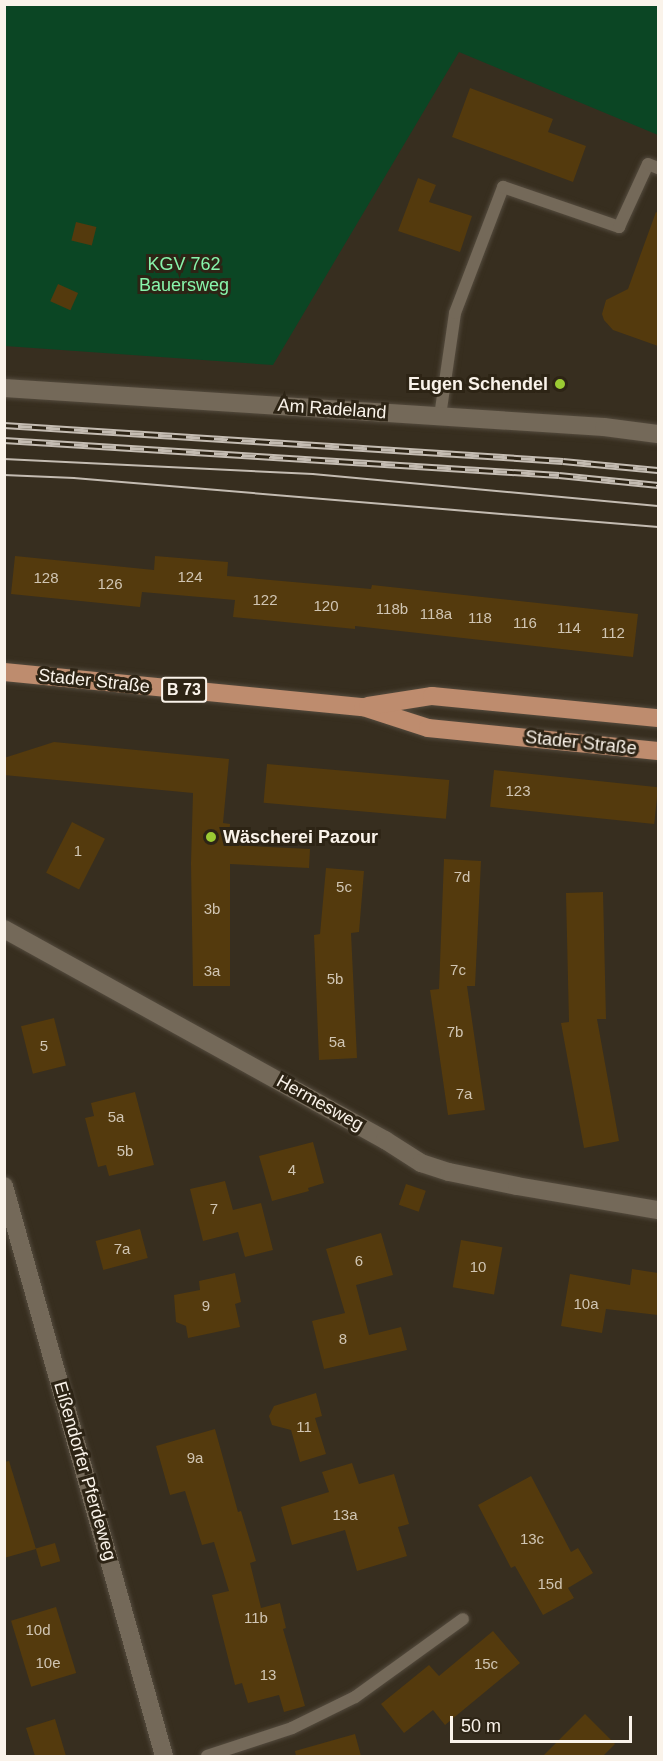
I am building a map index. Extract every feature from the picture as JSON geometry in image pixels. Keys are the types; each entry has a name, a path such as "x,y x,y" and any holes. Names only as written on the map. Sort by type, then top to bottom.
{"main road":[{"name":"Stader Straße","path":"4,672 363,707 428,728 658,751"},
{"name":"Stader Straße","path":"363,707 432,696 658,718"}],"street":[{"name":"Am Radeland","path":"4,388 604,427 658,434"},
{"name":"Hermesweg","path":"4,929 385,1140 421,1163 449,1172 517,1186 658,1210"},
{"name":"Eißendorfer Pferdeweg","path":"4,1186 165,1756"}],"lane":[{"path":"440,416 455,313 503,187 619,227 648,164 658,168"},
{"path":"207,1756 292,1728 355,1696 463,1618"}],"green space":[{"name":"KGV 762 Bauersweg","path":"4,5 658,5 658,135 459,52 273,365 5,346"}],"building":[{"path":"470,88 553,119 548,132 586,146 573,182 452,137"},
{"path":"418,178 436,185 429,202 472,216 460,252 398,231"},
{"path":"656,212 658,213 658,346 613,330 602,314 606,300 628,289"},
{"path":"76,222 96,227 92,246 71,240"},
{"path":"58,284 78,293 70,310 50,301"},
{"path":"15,556 154,570 155,556 228,562 227,576 371,589 372,585 638,614 633,657 355,626 355,629 233,617 235,600 142,592 140,607 11,594"},
{"path":"54,742 229,759 223,823 230,824 229,845 310,849 309,868 230,864 230,986 193,986 191,863 193,793 4,775 4,758"},
{"path":"267,764 449,780 446,819 264,803"},
{"path":"494,770 658,787 654,824 490,807"},
{"path":"72,822 105,839 79,890 46,873"},
{"path":"444,859 481,861 475,986 467,986 485,1110 448,1115 430,990 439,989"},
{"path":"326,868 364,871 359,932 351,933 357,1058 319,1060 314,935 320,934"},
{"path":"603,892 606,1019 597,1019 619,1141 584,1148 561,1023 569,1022 566,893"},
{"path":"54,1018 66,1066 33,1074 21,1026"},
{"path":"135,1092 154,1165 109,1176 106,1165 98,1167 85,1118 94,1116 91,1103"},
{"path":"313,1142 324,1183 308,1188 309,1191 272,1201 259,1156"},
{"path":"225,1181 233,1210 261,1203 273,1250 245,1257 238,1232 203,1241 190,1189"},
{"path":"406,1184 426,1191 419,1212 399,1205"},
{"path":"140,1229 148,1258 103,1270 96,1241"},
{"path":"381,1233 393,1275 356,1285 369,1335 401,1327 407,1350 324,1369 312,1321 345,1313 326,1249"},
{"path":"461,1240 502,1247 494,1295 453,1287"},
{"path":"632,1269 658,1273 658,1315 606,1309 602,1333 561,1326 570,1274 630,1285"},
{"path":"235,1273 241,1302 235,1304 240,1327 188,1338 186,1326 176,1322 174,1295 200,1290 199,1281"},
{"path":"316,1393 322,1416 315,1418 326,1454 300,1462 291,1430 272,1425 269,1416 274,1406"},
{"path":"215,1429 238,1512 241,1511 256,1561 250,1563 261,1608 280,1603 286,1628 283,1629 305,1706 284,1712 279,1695 248,1703 242,1683 235,1685 212,1595 229,1591 214,1542 202,1545 185,1491 170,1495 156,1446"},
{"path":"9,1461 36,1549 4,1558 4,1462"},
{"path":"352,1463 359,1484 394,1474 409,1524 398,1527 407,1556 357,1571 345,1530 292,1545 281,1507 329,1492 322,1472"},
{"path":"531,1476 571,1552 578,1548 593,1573 568,1588 574,1598 543,1615 515,1566 511,1568 478,1505"},
{"path":"55,1543 60,1561 41,1567 36,1549"},
{"path":"56,1607 76,1673 31,1687 11,1621"},
{"path":"493,1631 520,1663 445,1725 433,1710 404,1733 381,1704 429,1665 439,1676"},
{"path":"585,1714 615,1744 603,1756 543,1756"},
{"path":"55,1719 66,1756 35,1756 26,1728"},
{"path":"355,1734 361,1756 296,1756 295,1751"}],"tram line":[{"path":"4,459 313,474 658,506"},
{"path":"4,475 74,478 658,527"}],"railway":[{"path":"4,425 563,461 658,470"},
{"path":"4,440 559,475 658,485"}],"place":[{"name":"Eugen Schendel","path":"560,384"},
{"name":"Wäscherei Pazour","path":"211,837"}]}
